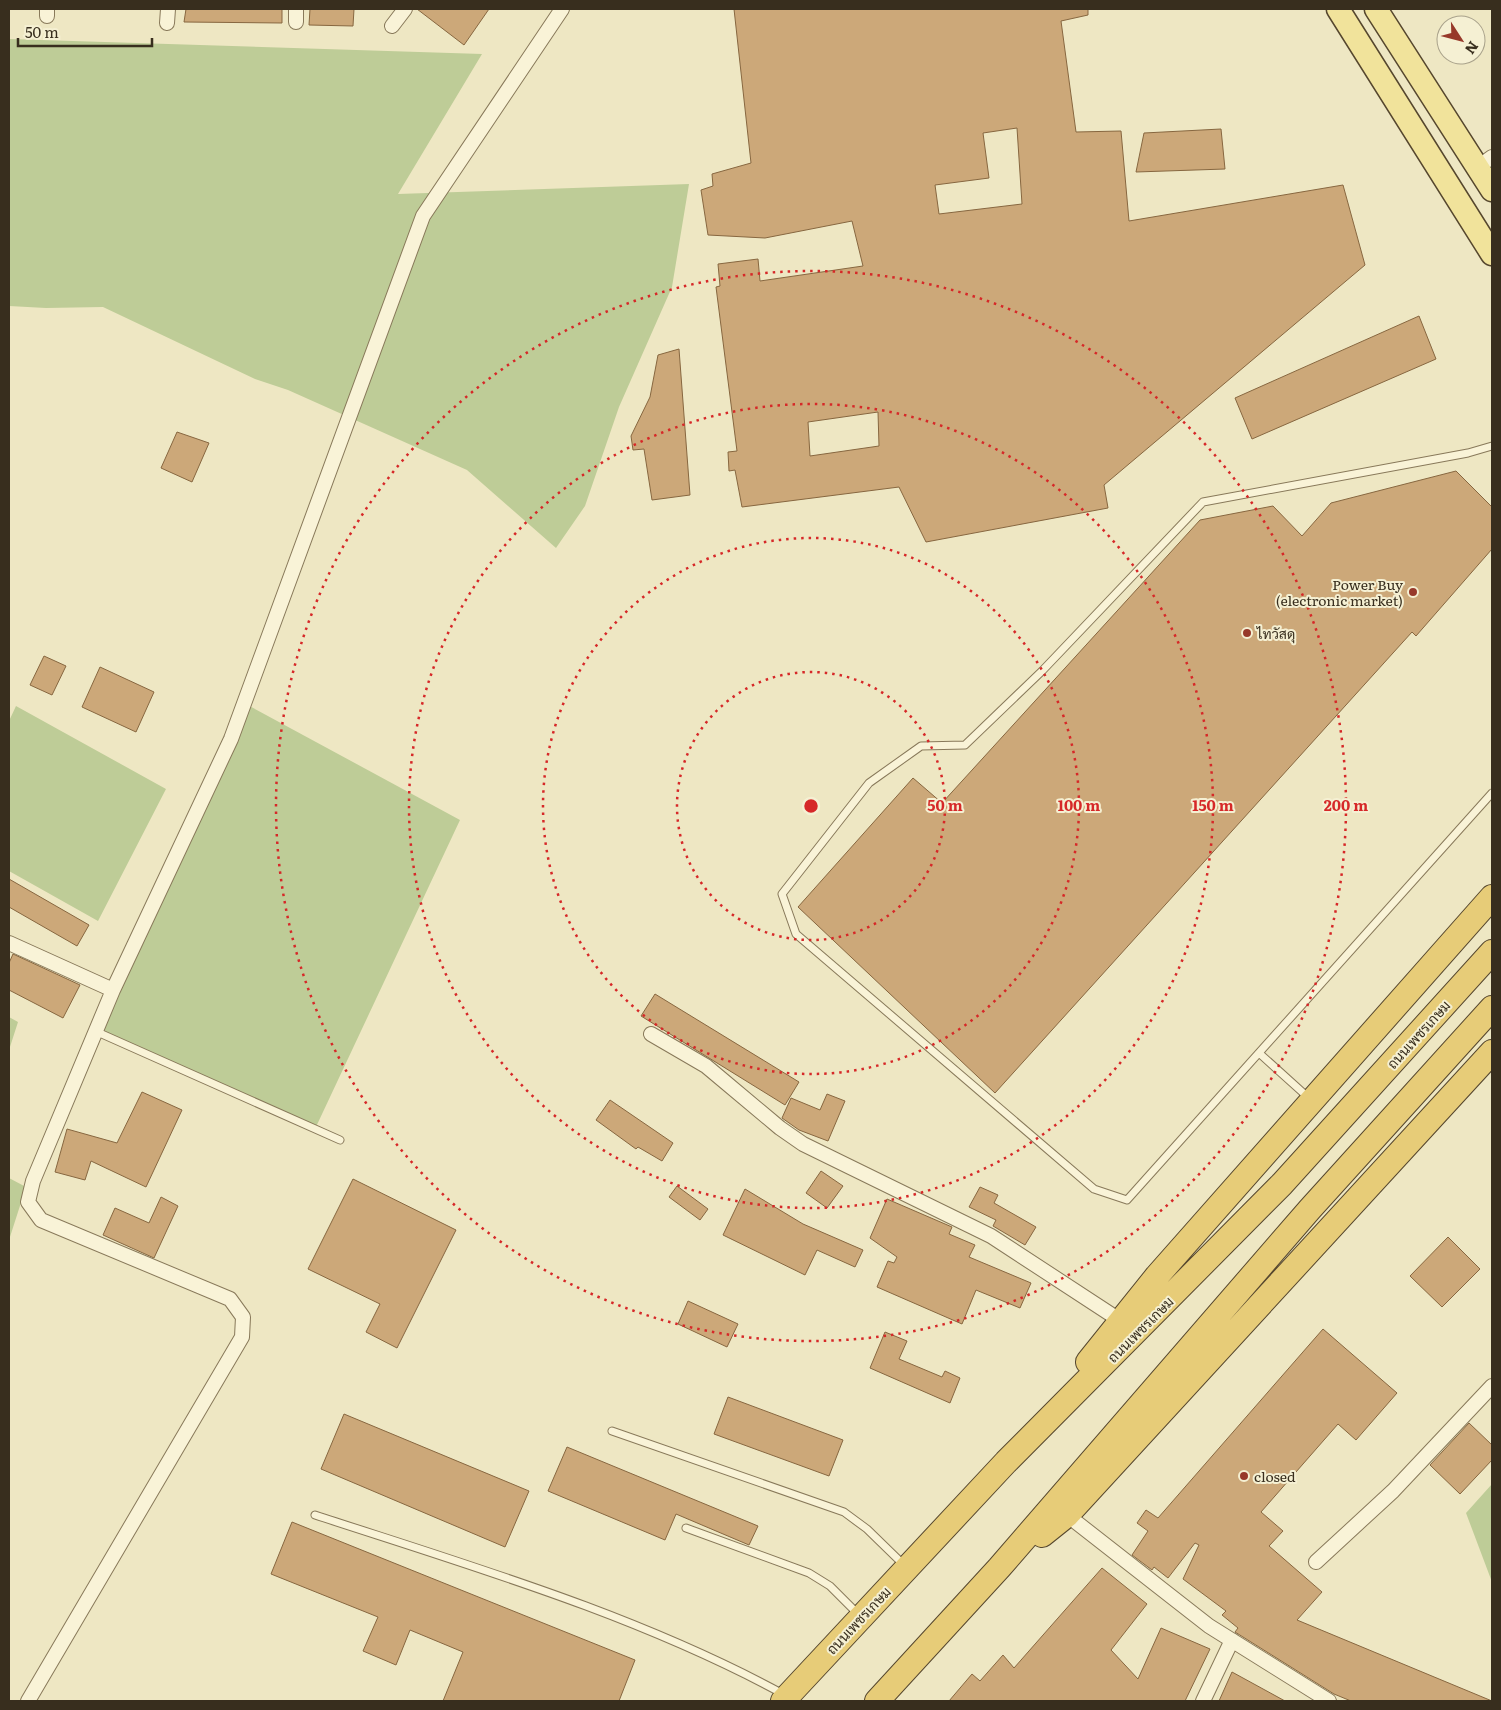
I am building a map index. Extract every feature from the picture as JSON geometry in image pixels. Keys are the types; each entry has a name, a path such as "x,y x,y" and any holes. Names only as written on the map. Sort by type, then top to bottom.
{"highway":[{"path":"1006,1462 1157,1276 1492,897"},
{"name":"ถนนเพชรเกษม","path":"785,1699 1006,1462 1282,1184 1492,952"},
{"path":"877,1701 999,1568 1310,1208 1492,1008"},
{"path":"999,1568 1068,1515 1492,1052"}],"main road":[{"path":"1338,9 1492,254"},
{"path":"1376,9 1485,162 1492,190"}],"street":[{"path":"392,26 404,9"},
{"path":"28,1701 242,1337 243,1317 230,1299 41,1220 28,1202 33,1180 112,990 231,739 423,216 562,9"},
{"path":"9,944 112,990"},
{"path":"651,1034 725,1081 762,1113 803,1144 991,1236 1121,1320"},
{"path":"1316,1562 1400,1484 1492,1386"},
{"path":"1068,1515 1209,1626 1329,1701"},
{"path":"1203,1701 1232,1640"}],"lane":[{"path":"1492,446 1468,453 1203,502 1042,671 965,745 921,746 869,783 782,894 796,934 1094,1190 1127,1200 1492,793"},
{"path":"95,1031 340,1140"},
{"path":"1259,1053 1312,1101"},
{"path":"612,1431 844,1512 867,1529 907,1568"},
{"path":"315,1515 496,1574 606,1615 702,1653 785,1699"},
{"path":"686,1528 822,1580 861,1617"}],"green space":[{"path":"9,39 482,54 398,194 689,184 672,287 619,407 585,506 556,548 467,470 288,390 255,379 103,307 46,308 9,306"},
{"path":"244,703 460,820 315,1129 95,1031"},
{"path":"16,706 166,789 98,921 9,871 9,721"},
{"path":"9,1017 18,1022 9,1050"},
{"path":"9,1178 26,1187 9,1240"},
{"path":"1492,1484 1492,1582 1466,1513"}],"building":[{"path":"186,9 282,9 282,23 184,22"},
{"path":"310,9 354,9 353,26 309,25"},
{"path":"417,9 489,9 464,45"},
{"path":"734,9 1088,9 1088,15 1061,21 1076,132 1121,131 1129,221 1343,185 1365,265 1104,485 1108,508 926,542 899,487 742,507 735,470 729,471 728,452 737,451 716,287 720,286 718,264 758,259 760,281 863,266 852,221 765,238 708,235 701,190 713,186 712,174 751,163","holes":["1017,128 1022,204 939,214 935,185 989,178 983,133","878,412 879,446 810,456 808,422"]},
{"path":"1221,129 1225,169 1136,172 1144,133"},
{"path":"1419,316 1436,359 1252,439 1235,398"},
{"path":"679,349 690,495 652,500 644,449 633,450 631,436 650,397 658,355"},
{"path":"177,432 209,443 192,482 161,468"},
{"path":"1456,471 1492,507 1492,549 1416,636 1412,632 995,1093 798,907 913,778 942,803 1200,520 1273,506 1302,536 1331,503"},
{"path":"44,656 66,666 52,695 30,685"},
{"path":"100,667 154,692 136,732 82,707"},
{"path":"9,879 89,925 77,946 9,907"},
{"path":"13,954 80,985 63,1018 9,990 9,963"},
{"path":"655,994 799,1082 785,1105 641,1016"},
{"path":"142,1092 182,1110 146,1187 91,1161 85,1180 55,1172 67,1129 117,1143"},
{"path":"827,1094 845,1101 828,1141 799,1130 782,1118 791,1098 820,1110"},
{"path":"610,1100 673,1143 662,1161 638,1147 636,1149 596,1120"},
{"path":"821,1171 843,1186 827,1208 806,1193"},
{"path":"353,1179 456,1230 397,1348 366,1332 380,1304 308,1269"},
{"path":"677,1186 708,1209 700,1220 669,1197"},
{"path":"980,1187 998,1195 994,1203 1036,1227 1025,1245 993,1226 996,1220 969,1207"},
{"path":"745,1189 803,1224 863,1250 855,1267 817,1250 805,1275 723,1235"},
{"path":"161,1197 178,1206 154,1258 103,1235 115,1208 149,1223"},
{"path":"887,1199 952,1227 949,1234 975,1245 969,1257 1031,1283 1020,1308 976,1290 962,1324 877,1287 888,1261 894,1263 897,1257 870,1238"},
{"path":"1448,1237 1480,1269 1442,1307 1410,1276"},
{"path":"688,1301 738,1324 727,1347 678,1324"},
{"path":"1323,1329 1397,1393 1356,1440 1338,1424 1261,1512 1283,1531 1269,1546 1322,1592 1297,1620 1492,1701 1351,1701 1334,1694 1235,1632 1238,1628 1222,1615 1226,1611 1183,1579 1199,1545 1195,1543 1168,1578 1154,1567 1152,1570 1132,1555 1148,1531 1137,1523 1146,1510 1158,1518"},
{"path":"885,1332 907,1341 899,1359 942,1377 945,1371 960,1378 950,1403 870,1368"},
{"path":"728,1397 843,1440 829,1476 714,1434"},
{"path":"344,1414 529,1491 505,1547 321,1469"},
{"path":"1469,1423 1492,1445 1492,1460 1460,1494 1430,1465"},
{"path":"567,1447 758,1526 749,1545 676,1514 665,1540 548,1491"},
{"path":"292,1522 635,1660 619,1701 443,1701 463,1652 410,1630 396,1665 363,1651 378,1617 271,1574"},
{"path":"1102,1568 1147,1604 1111,1650 1138,1679 1161,1628 1210,1649 1185,1701 949,1701 972,1674 980,1681 1003,1655 1014,1668"},
{"path":"1232,1672 1285,1701 1219,1701"}],"place":[{"name":"Power Buy (electronic market)","path":"1413,592"},
{"name":"ไทวัสดุ","path":"1247,633"},
{"name":"closed","path":"1244,1476"}]}
